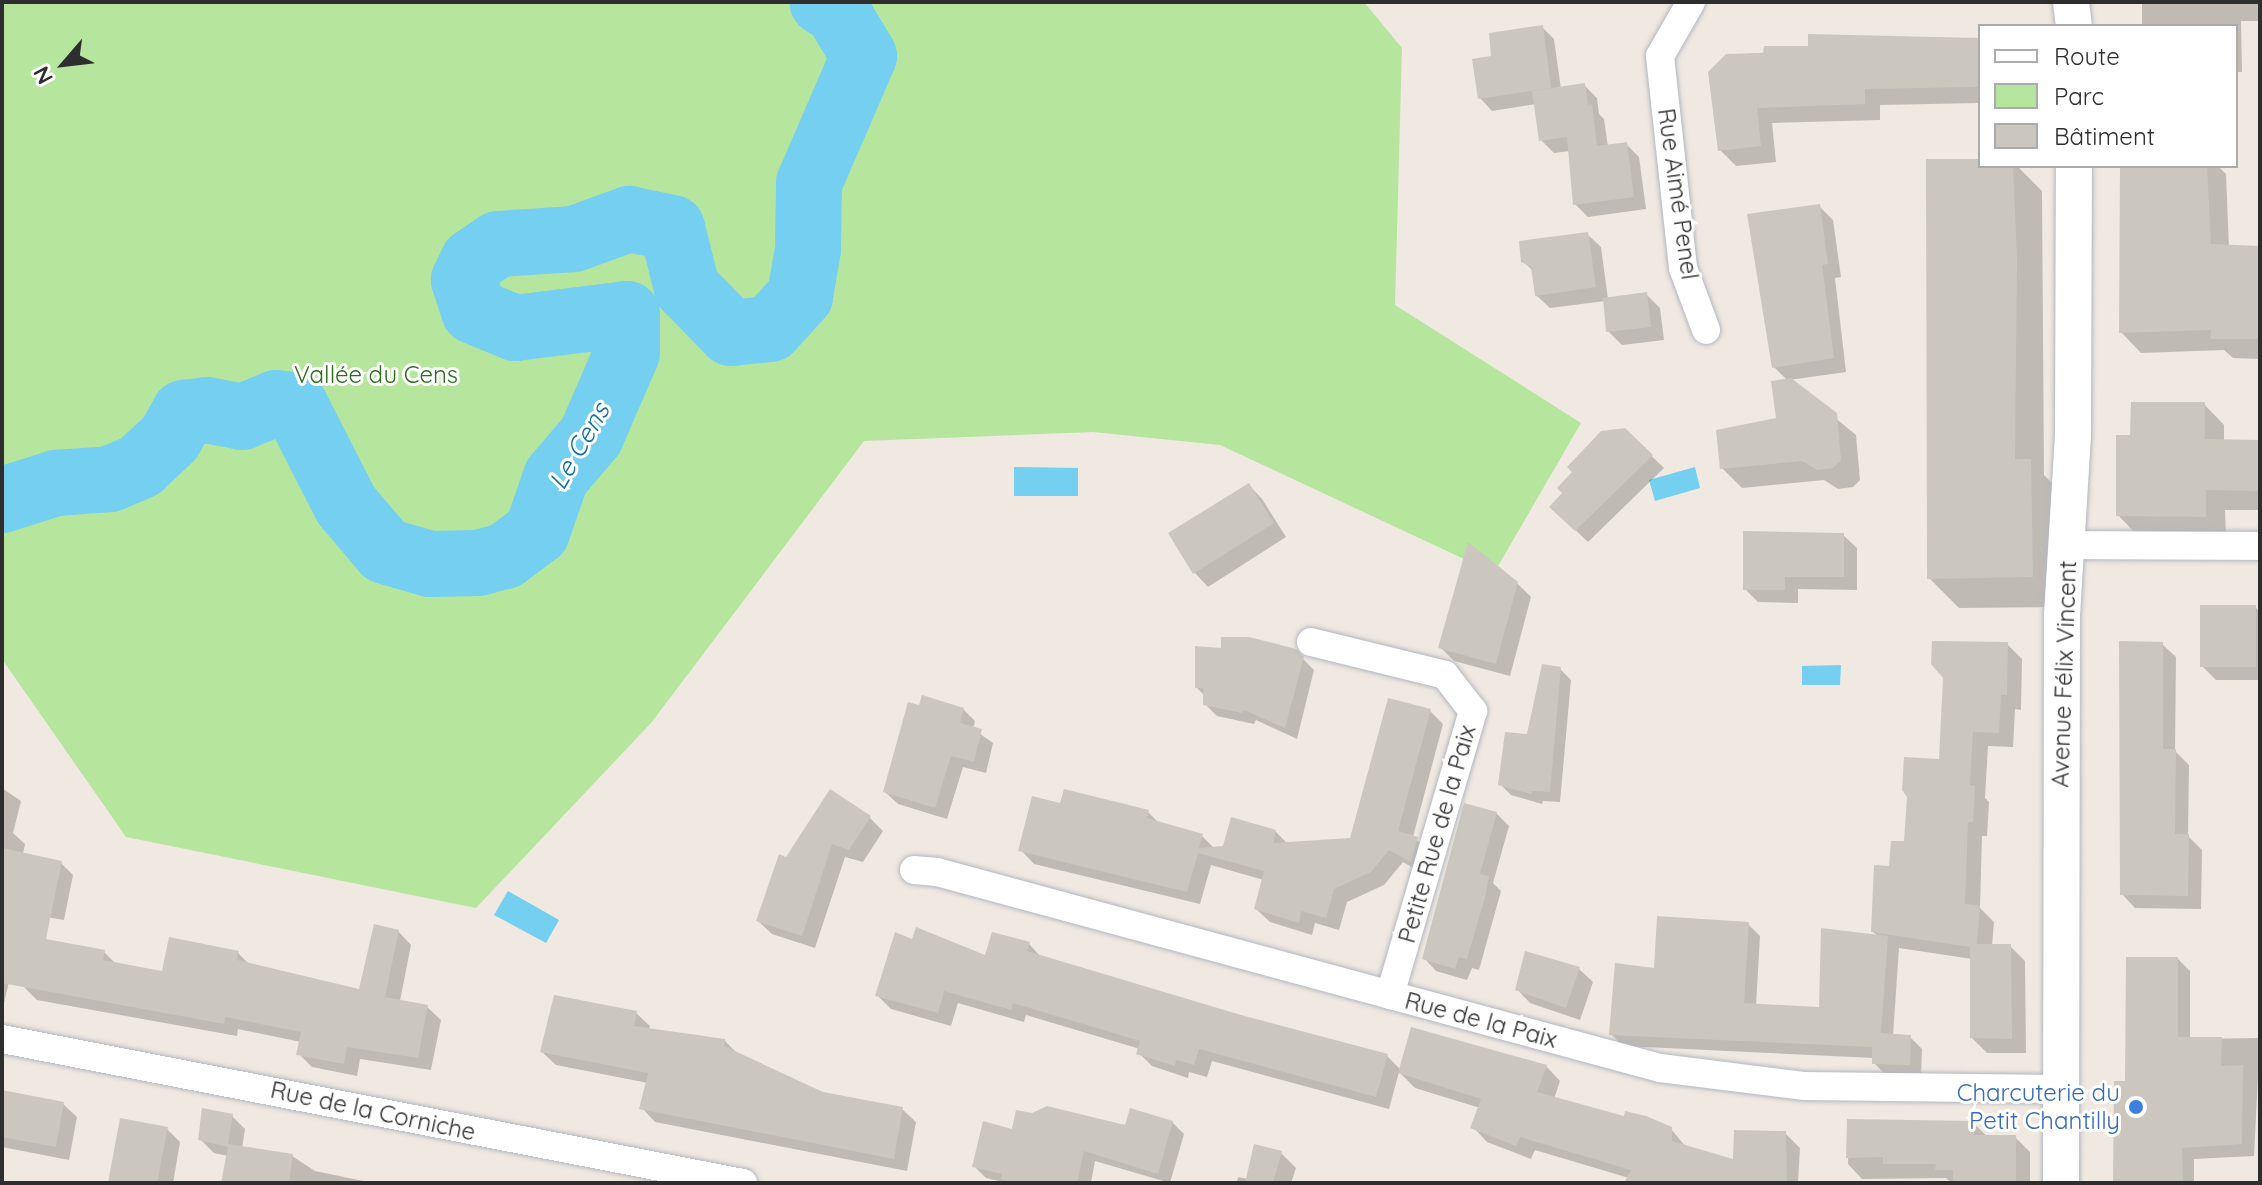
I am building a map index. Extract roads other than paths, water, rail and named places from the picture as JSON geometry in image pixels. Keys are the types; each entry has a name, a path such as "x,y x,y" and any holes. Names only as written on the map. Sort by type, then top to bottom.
{"street":[{"name":"Rue Aimé Penel","path":"1691,2 1660,56 1683,268 1706,330"},
{"path":"2071,2 2074,24"},
{"name":"Avenue Félix Vincent","path":"2061,1183 2062,615 2073,436 2074,168"},
{"path":"2068,545 2260,546"},
{"name":"Petite Rue de la Paix","path":"1311,642 1445,675 1473,711 1390,995"},
{"name":"Rue de la Paix","path":"914,870 937,872 1660,1068 1805,1086 2060,1089"},
{"name":"Rue de la Corniche","path":"2,1039 743,1183"}],"water":[{"path":"1014,467 1078,468 1078,496 1014,496"},
{"path":"1695,467 1700,488 1655,501 1649,480"},
{"path":"1841,665 1840,685 1802,685 1802,666"},
{"path":"508,891 559,920 546,943 494,915"}],"waterway":[{"name":"Le Cens","path":"2,500 56,483 110,479 140,466 170,438 184,413 207,410 242,417 276,403 295,405 346,505 385,551 430,564 478,563 505,556 537,532 556,477 591,436 627,353 627,314 515,328 474,311 464,280 473,261 498,244 574,239 629,219 672,228 687,288 731,333 770,329 800,296 808,249 809,183 864,56 837,11 822,2"}],"place":[{"name":"Charcuterie du Petit Chantilly","path":"2136,1107"}],"park label":[{"name":"Vallée du Cens","path":"376,375"}]}
